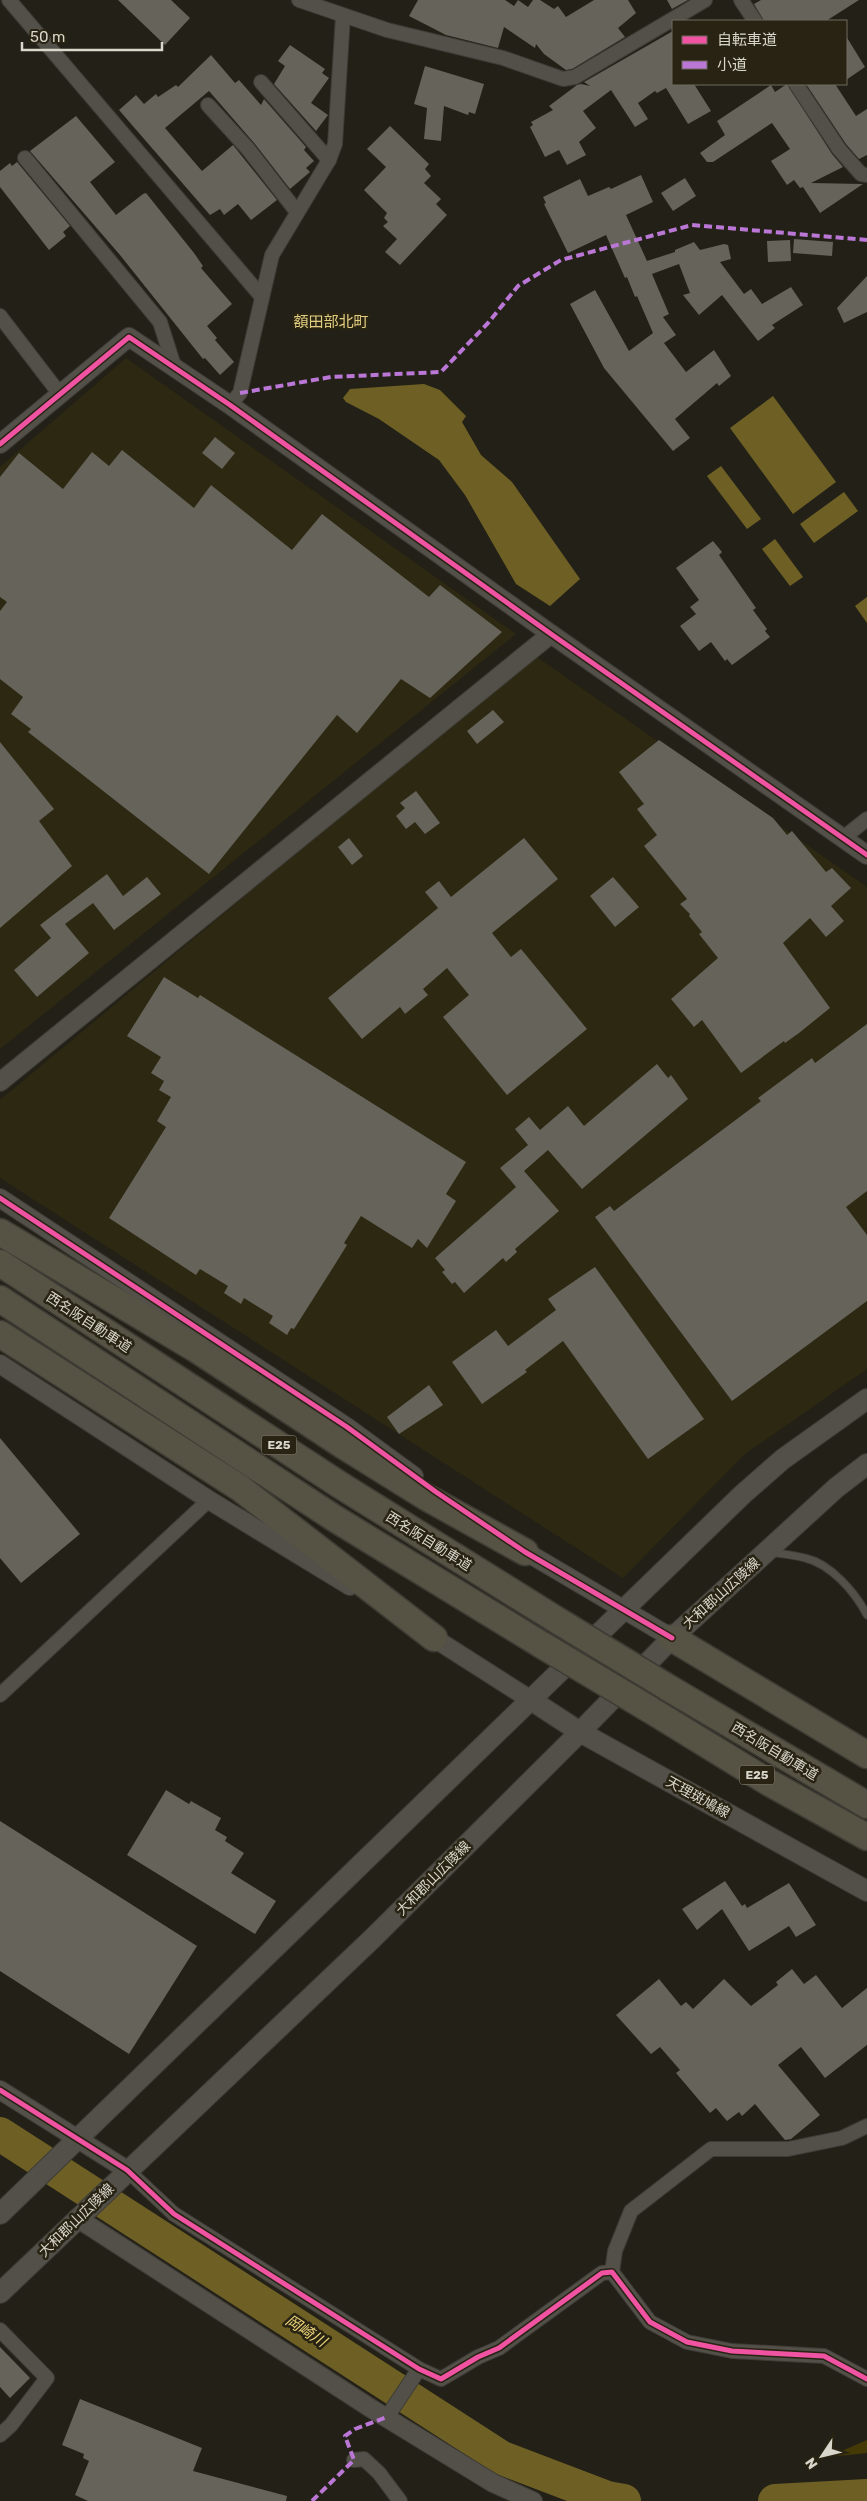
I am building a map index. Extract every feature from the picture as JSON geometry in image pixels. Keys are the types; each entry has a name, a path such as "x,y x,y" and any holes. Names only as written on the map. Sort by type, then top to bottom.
{"highway":[{"path":"0,1232 196,1349 418,1492 525,1552"},
{"name":"西名阪自動車道","path":"0,1263 340,1485 667,1687 867,1805"},
{"name":"西名阪自動車道","path":"0,1299 334,1518 768,1782 867,1837"},
{"path":"0,1334 240,1488 434,1638"},
{"path":"672,1638 861,1748"},
{"path":"768,1782 867,1848"}],"main road":[{"path":"0,2214 531,1700 622,1609 777,1465 867,1398"},
{"name":"大和郡山広陵線","path":"0,2293 374,1936 672,1638 836,1488 867,1464"},
{"name":"天理斑鳩線","path":"531,1700 580,1732 867,1891"}],"street":[{"path":"9,0 262,297"},
{"path":"299,0 387,30 504,58 563,79 575,77 705,0"},
{"path":"741,0 754,20"},
{"path":"230,405 240,393 272,255 329,160 335,144 343,16"},
{"path":"261,82 329,160"},
{"path":"797,85 839,149 861,174 867,174"},
{"path":"208,105 248,148 297,212"},
{"path":"25,158 160,322 174,366"},
{"path":"0,316 59,393"},
{"path":"0,444 59,393 129,337 230,405 550,634 867,855"},
{"path":"0,1082 550,634"},
{"path":"843,838 867,819"},
{"path":"0,1198 347,1427 436,1492 525,1552 672,1638"},
{"path":"0,1364 209,1500 531,1700"},
{"path":"0,1695 209,1500"},
{"path":"0,2090 74,2142 124,2174 174,2214 419,2369 441,2379 478,2357 499,2348 602,2273 612,2272"},
{"path":"867,2126 842,2138 788,2149 711,2149 631,2211 615,2251 612,2272 650,2322 687,2342 732,2352 824,2356 867,2379"},
{"path":"80,2215 387,2417 493,2483 533,2501"},
{"path":"0,2330 47,2378 11,2425 0,2435"},
{"path":"387,2417 419,2369"},
{"path":"354,2460 364,2459 379,2472 400,2501"}],"lane":[{"path":"767,1552 807,1558 829,1570 846,1586 867,1615"}],"shaded area":[{"path":"126,358 516,634 0,1049 0,467"},
{"path":"424,384 440,390 466,416 462,422 481,455 512,482 580,579 550,606 516,584 465,495 439,460 379,419 346,402 343,398 350,389"},
{"path":"773,396 836,482 793,514 730,428"},
{"path":"721,466 761,519 747,529 707,476"},
{"path":"844,492 858,511 814,543 800,524"},
{"path":"775,539 803,577 790,586 762,549"},
{"path":"867,597 867,623 855,606"},
{"path":"534,655 867,887 867,1369 745,1454 623,1578 0,1178 0,1100"},
{"path":"867,2440 867,2453 828,2457"}],"building":[{"path":"118,0 171,0 190,18 165,45"},
{"path":"418,0 505,0 514,6 518,0 528,7 533,0 540,0 554,9 558,6 566,17 594,0 628,0 636,13 618,28 625,37 572,69 566,70 544,54 536,44 535,48 504,27 498,48 446,35 409,16"},
{"path":"667,0 688,0 672,9"},
{"path":"761,0 859,0 828,20 763,20 754,4"},
{"path":"672,32 672,85 695,85 711,111 688,124 666,88 657,93 655,91 638,103 648,119 635,127 611,90 583,111 596,128 579,142 586,155 567,165 559,150 545,157 530,127 533,125 531,122 553,110 549,106 577,85 590,86 584,82"},
{"path":"847,38 865,67 847,79"},
{"path":"290,45 325,69 322,73 329,78 311,103 328,115 316,131 274,84 285,66 278,61"},
{"path":"211,55 235,83 239,80 261,105 264,99 306,147 304,150 314,161 306,168 310,172 290,189 255,144 209,91 165,128 202,171 233,145 277,200 251,220 238,204 224,215 220,209 210,215 119,110 136,95 144,104 156,94 158,97 176,85 178,87"},
{"path":"425,66 484,84 475,114 469,112 468,115 444,106 441,141 424,139 427,108 414,104"},
{"path":"771,85 775,92 788,85 832,154 843,167 811,183 863,184 820,213 803,187 800,188 794,180 787,185 771,161 790,149 772,123 713,162 707,162 700,153 725,135 717,121"},
{"path":"807,85 836,85 856,116 867,109 867,155 859,159 846,144"},
{"path":"76,116 115,162 90,182 116,215 146,193 194,253 203,266 201,268 232,304 207,326 217,338 215,340 234,362 220,375 205,358 203,359 120,255 30,151"},
{"path":"390,126 429,164 425,169 431,176 424,183 441,199 436,204 447,215 400,265 385,252 397,239 383,226 388,222 384,218 387,213 364,190 386,167 367,149"},
{"path":"17,162 70,226 63,232 66,236 49,250 0,187 0,171 10,163 12,166"},
{"path":"641,175 653,202 626,215 647,261 675,252 675,250 694,242 700,250 724,244 728,245 731,259 720,262 744,294 751,289 762,304 791,287 803,305 772,325 775,328 758,341 722,295 699,315 683,295 690,293 679,264 652,274 669,314 663,317 676,335 664,343 686,372 714,350 731,376 719,386 717,383 675,419 690,438 673,451 604,368 570,304 595,290 629,351 653,333 637,296 635,297 627,277 625,278 606,235 568,253 544,204 546,203 543,197 580,179 588,196 609,187 611,189"},
{"path":"685,178 696,196 673,211 661,193"},
{"path":"794,239 833,242 832,256 793,253"},
{"path":"790,240 791,261 768,262 767,241"},
{"path":"867,276 867,312 844,323 837,308"},
{"path":"215,437 235,453 222,469 202,453"},
{"path":"122,450 194,508 211,485 292,550 322,514 429,597 440,585 502,632 430,698 401,679 357,733 337,715 209,874 28,732 31,729 11,714 23,697 0,679 0,611 7,602 0,597 0,477 19,453 63,489 92,452 109,466"},
{"path":"713,541 722,552 719,555 756,608 753,610 767,629 765,631 770,637 732,665 727,659 725,661 711,642 699,651 680,626 696,614 690,607 699,600 676,568"},
{"path":"493,710 504,722 477,744 467,731"},
{"path":"659,740 773,818 787,835 792,831 826,872 832,868 851,888 831,906 844,921 826,937 810,918 783,943 830,1008 799,1033 785,1043 784,1041 741,1073 702,1020 694,1027 671,999 718,958 699,934 702,932 689,916 690,914 680,904 687,899 644,846 657,835 637,809 644,804 619,772"},
{"path":"0,742 54,809 39,821 72,866 0,928"},
{"path":"416,791 440,823 425,834 415,822 406,829 396,816 405,808 400,803"},
{"path":"349,838 363,856 352,865 338,847"},
{"path":"524,838 558,879 492,933 511,957 521,949 587,1029 507,1095 443,1017 469,995 447,968 423,989 428,995 405,1014 400,1007 362,1039 328,998 438,908 425,892 439,881 451,897"},
{"path":"107,874 123,896 147,877 161,894 114,930 93,903 65,924 89,953 37,997 14,970 51,938 40,925"},
{"path":"613,877 639,907 615,927 590,896"},
{"path":"164,977 198,998 200,995 466,1162 446,1194 456,1201 427,1248 418,1239 412,1248 361,1216 344,1243 347,1245 334,1266 294,1329 291,1328 287,1335 269,1323 273,1316 244,1298 241,1304 224,1293 228,1286 200,1269 196,1275 109,1218 166,1127 157,1121 171,1097 159,1090 164,1081 151,1073 161,1057 127,1036"},
{"path":"867,1024 867,1191 846,1207 867,1235 867,1301 732,1401 595,1217 610,1206 614,1211 761,1101 758,1098 812,1058 815,1063"},
{"path":"657,1064 668,1078 671,1075 688,1099 582,1189 548,1150 524,1171 559,1211 515,1249 517,1252 506,1262 503,1258 464,1293 455,1282 452,1284 442,1272 445,1270 435,1258 516,1187 500,1168 528,1145 515,1129 529,1117 540,1130 568,1106 584,1126"},
{"path":"595,1267 704,1419 648,1459 563,1341 525,1370 527,1372 482,1404 452,1362 496,1330 508,1346 556,1310 548,1299"},
{"path":"429,1385 443,1405 399,1434 387,1417"},
{"path":"0,1438 80,1534 21,1583 0,1558"},
{"path":"166,1790 189,1804 191,1801 221,1818 215,1830 227,1837 225,1841 244,1853 231,1873 276,1901 255,1934 127,1855"},
{"path":"0,1821 197,1946 129,2054 0,1971"},
{"path":"725,1881 742,1906 745,1904 747,1908 789,1883 816,1925 796,1937 789,1926 749,1951 722,1909 697,1930 682,1909"},
{"path":"792,1969 804,1984 816,1975 842,2008 867,1988 867,2045 825,2078 801,2047 778,2065 820,2115 791,2139 785,2140 755,2104 742,2116 739,2112 727,2121 716,2108 710,2113 676,2073 680,2070 660,2047 651,2054 616,2015 659,1979 681,2006 686,2002 693,2009 724,1979 751,2006 778,1985 776,1982"},
{"path":"0,2347 30,2378 10,2398 0,2387"},
{"path":"80,2399 202,2448 193,2471 287,2496 286,2501 88,2501 75,2495 89,2461 83,2458 84,2454 62,2445"}],"waterway":[{"name":"岡崎川","path":"0,2134 502,2458 607,2498 624,2501"},
{"name":"岡崎川","path":"775,2501 867,2496"}],"marked path":[{"path":"240,393 331,377 441,372 488,323 518,286 561,260 692,225 867,240"},
{"path":"312,2501 354,2460 345,2436 355,2429 387,2417"}],"cycle path":[{"path":"0,444 129,337 230,405 551,634 867,855"},
{"path":"0,1198 347,1427 436,1492 525,1552 672,1638"},
{"path":"0,2090 127,2170 174,2214 419,2369 441,2379 478,2357 499,2348 602,2273 612,2272 650,2322 687,2342 732,2351 824,2356 867,2379"}],"district":[{"name":"額田部北町","path":"331,322"}]}
